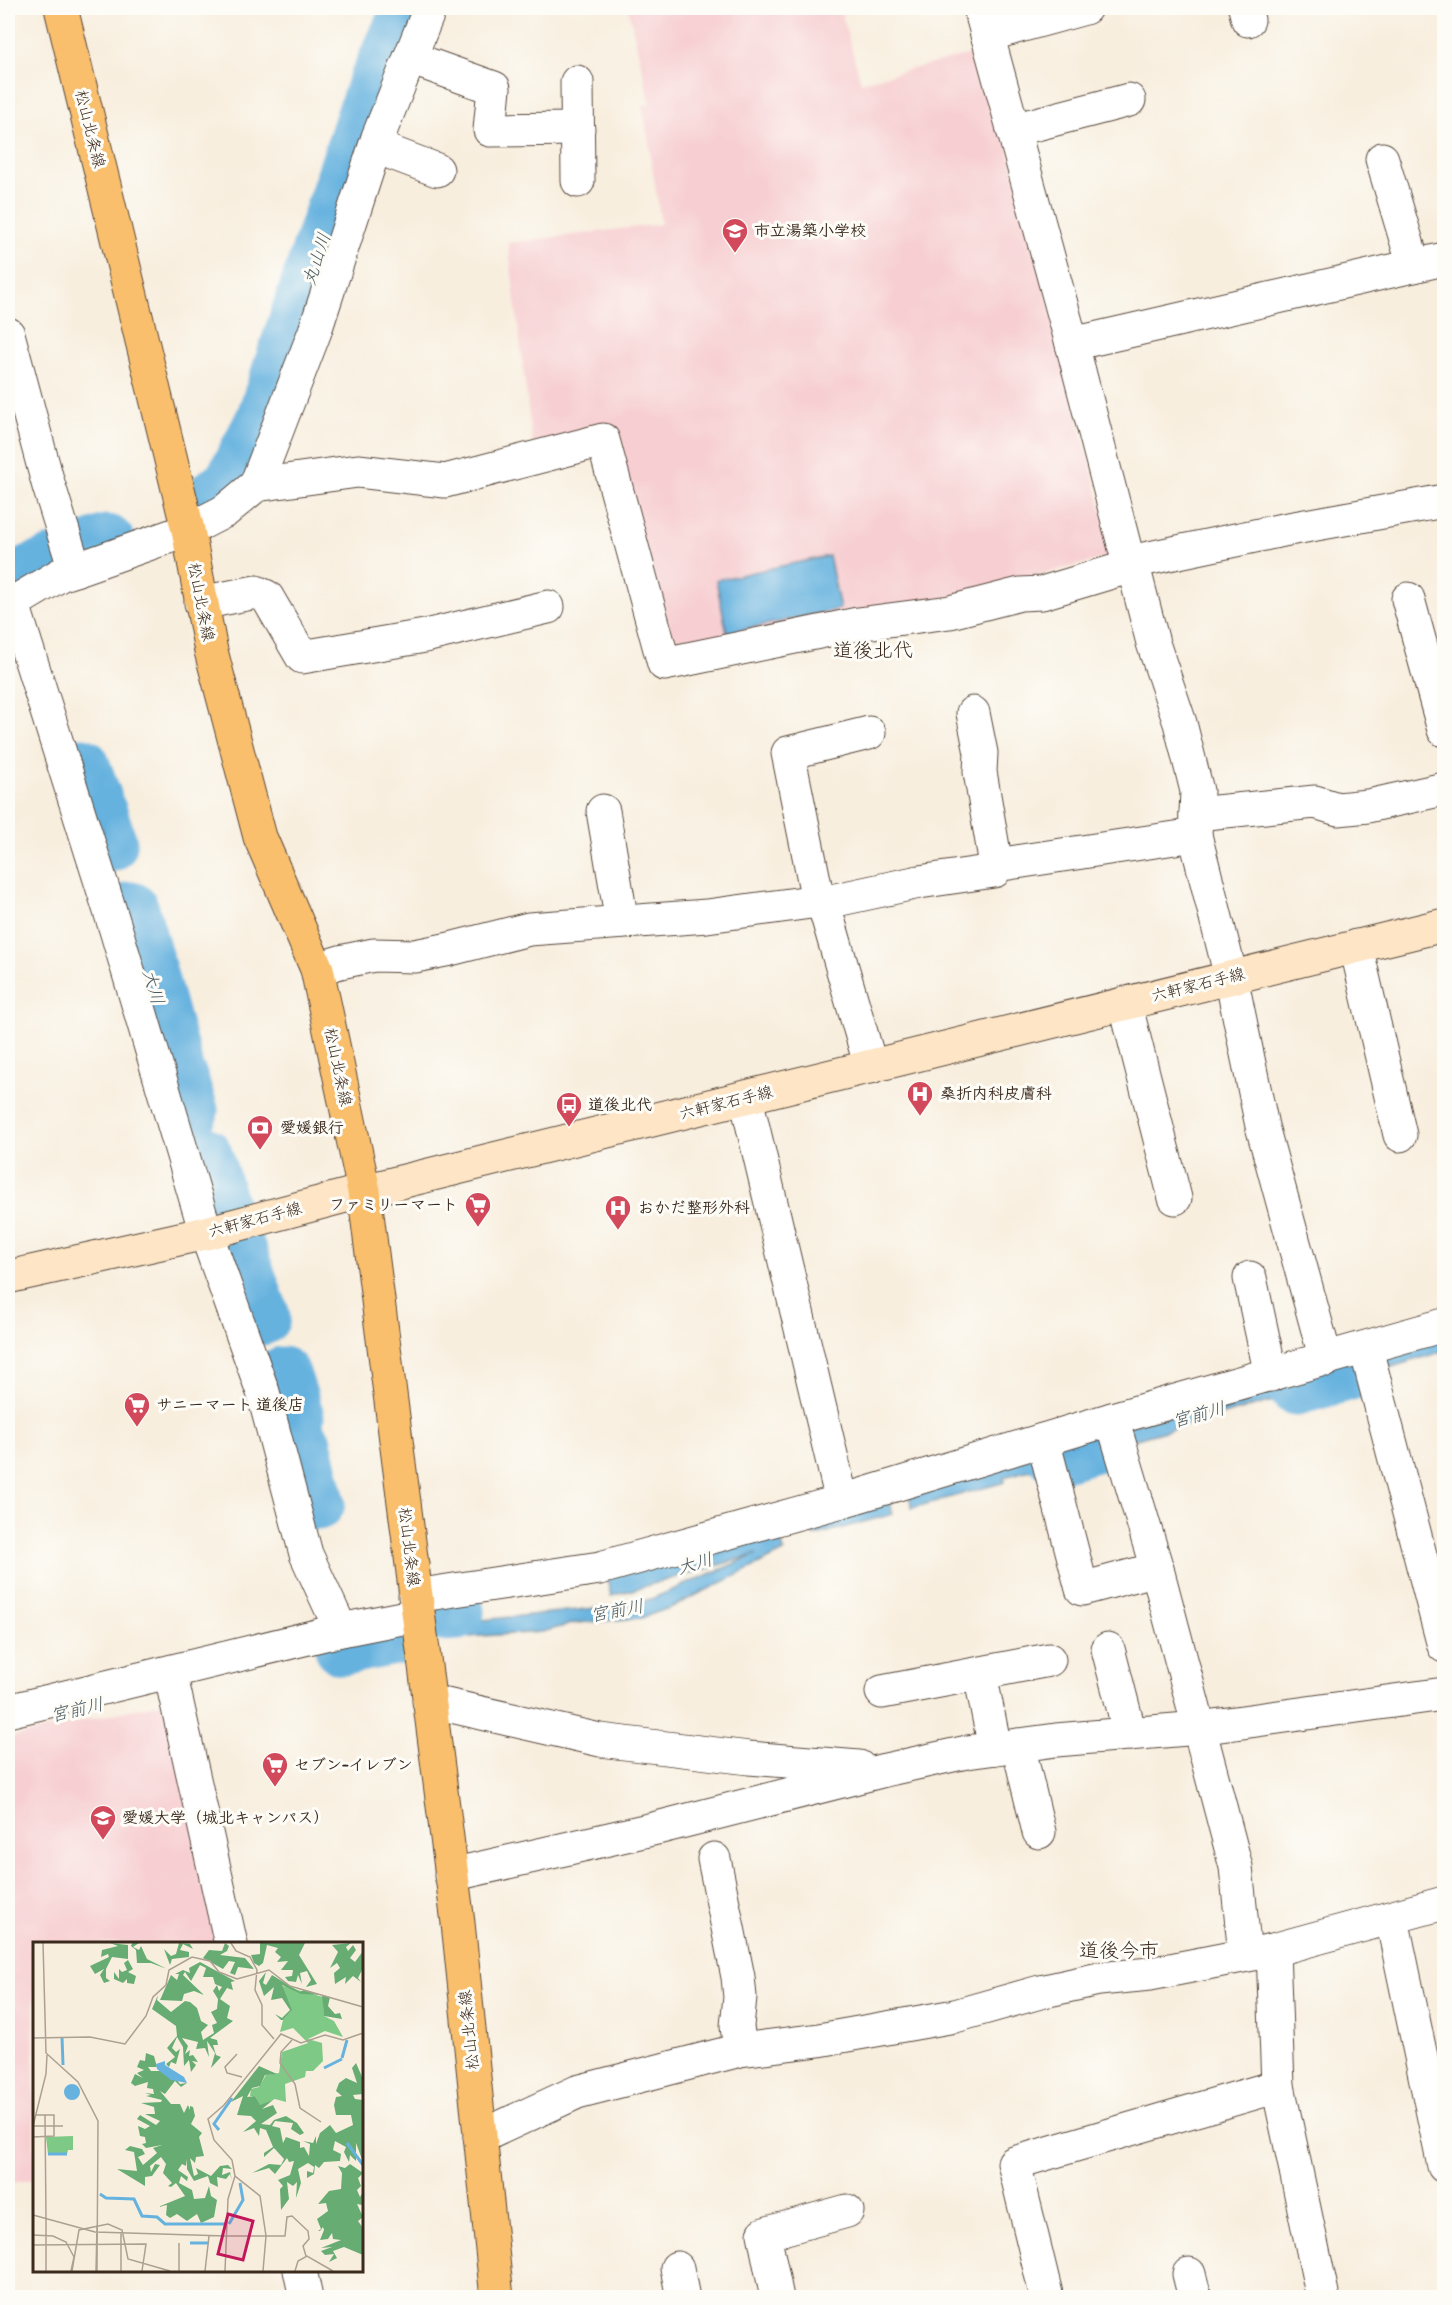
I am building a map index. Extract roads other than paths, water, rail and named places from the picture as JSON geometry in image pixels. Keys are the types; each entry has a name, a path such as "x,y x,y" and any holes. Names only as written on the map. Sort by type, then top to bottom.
{"main road":[{"name":"松山北条線","path":"61,8 188,530 211,651 260,837 317,969 364,1191 451,1875 497,2298"},
{"name":"六軒家石手線","path":"8,1277 206,1233 364,1191 1444,925"}],"street":[{"path":"341,1630 306,1554 263,1392 206,1233 116,930 10,605 60,575 72,561 188,530 225,511 256,485 315,331 375,147 430,8"},
{"path":"1085,8 983,21 1131,565 1153,643 1180,723 1197,791 1195,825 1231,977 1262,1126 1326,1360"},
{"path":"410,58 494,88 490,130 578,129"},
{"path":"577,82 578,181"},
{"path":"1013,130 1129,100"},
{"path":"375,147 437,170"},
{"path":"1072,344 1429,262 1382,159"},
{"path":"8,334 48,483 72,561"},
{"path":"256,485 358,471 445,481 603,440 664,664 858,624 950,612 1020,594 1042,592 1131,565 1140,560 1272,532 1444,501"},
{"path":"201,603 256,592 267,597 302,657 425,636 548,608"},
{"path":"1408,600 1444,730"},
{"path":"317,969 374,955 415,956 529,929 707,916 811,902 822,903 919,882 994,871 996,865 980,772 981,753 973,713"},
{"path":"869,733 788,753 817,895 826,912 870,1067"},
{"path":"996,865 1315,802 1338,809 1368,806 1444,789"},
{"path":"603,811 622,922"},
{"path":"1356,946 1400,1135"},
{"path":"1125,1003 1175,1198"},
{"path":"746,1098 842,1501"},
{"path":"1250,1278 1271,1375"},
{"path":"8,1710 341,1630 416,1606 600,1568 842,1501 1112,1419 1366,1349 1444,1325"},
{"path":"1366,1349 1442,1626"},
{"path":"1112,1419 1157,1569 1259,1953 1278,2086 1323,2298"},
{"path":"1043,1440 1083,1589 1157,1569"},
{"path":"1108,1649 1130,1734"},
{"path":"882,1692 1049,1660"},
{"path":"170,1671 231,1942"},
{"path":"980,1674 1039,1832"},
{"path":"451,1875 657,1828 885,1770 967,1752 1199,1728 1444,1694"},
{"path":"429,1701 600,1740 749,1758 885,1770"},
{"path":"714,1859 738,1977 740,1997 737,2026 740,2050"},
{"path":"480,2137 577,2092 740,2050 819,2040 955,2016 1040,1992 1099,1979 1150,1974 1259,1953 1392,1919 1444,1903"},
{"path":"1392,1919 1444,2166"},
{"path":"1047,2298 1014,2163 1278,2086"},
{"path":"777,2298 764,2234 847,2211"},
{"path":"300,2272 306,2298"}],"water":[{"path":"829,556 840,609 727,633 716,580"},
{"path":"1444,1337 1444,1351 1382,1370 1378,1357"},
{"path":"1269,1387 1273,1401 1129,1441 1126,1426"},
{"path":"1038,1455 1041,1467 1004,1477 1005,1482 912,1508 908,1491"},
{"path":"888,1496 893,1514 813,1536 808,1518"},
{"path":"779,1530 784,1552 672,1607 641,1618 576,1623 542,1632 437,1639 436,1625 633,1604 651,1599 757,1554 611,1596 607,1578"}],"waterway":[{"name":"丸山川","path":"209,500 231,485 264,420 374,88 411,8"},
{"name":"丸山川","path":"8,582 107,543"},
{"name":"大川","path":"82,766 94,799"},
{"name":"大川","path":"99,813 109,844"},
{"name":"大川","path":"131,910 174,1064"},
{"name":"大川","path":"180,1080 190,1111"},
{"name":"大川","path":"204,1155 220,1206"},
{"name":"大川","path":"238,1251 262,1317"},
{"name":"宮前川","path":"1296,1387 1360,1369"},
{"name":"大川","path":"282,1375 296,1417"},
{"name":"宮前川","path":"1056,1455 1105,1441"},
{"name":"大川","path":"303,1444 317,1502"},
{"name":"大川","path":"442,1613 456,1612"},
{"name":"宮前川","path":"343,1647 409,1634"}],"place":[{"name":"市立湯築小学校","path":"735,254"},
{"name":"桑折内科皮膚科","path":"920,1117"},
{"name":"道後北代","path":"569,1128"},
{"name":"愛媛銀行","path":"260,1151"},
{"name":"ファミリーマート","path":"478,1228"},
{"name":"おかだ整形外科","path":"618,1231"},
{"name":"サニーマート 道後店","path":"137,1428"},
{"name":"セブン-イレブン","path":"275,1788"},
{"name":"愛媛大学（城北キャンパス）","path":"103,1841"}],"district":[{"name":"道後北代","path":"873,650"},
{"name":"道後今市","path":"1119,1950"}]}
